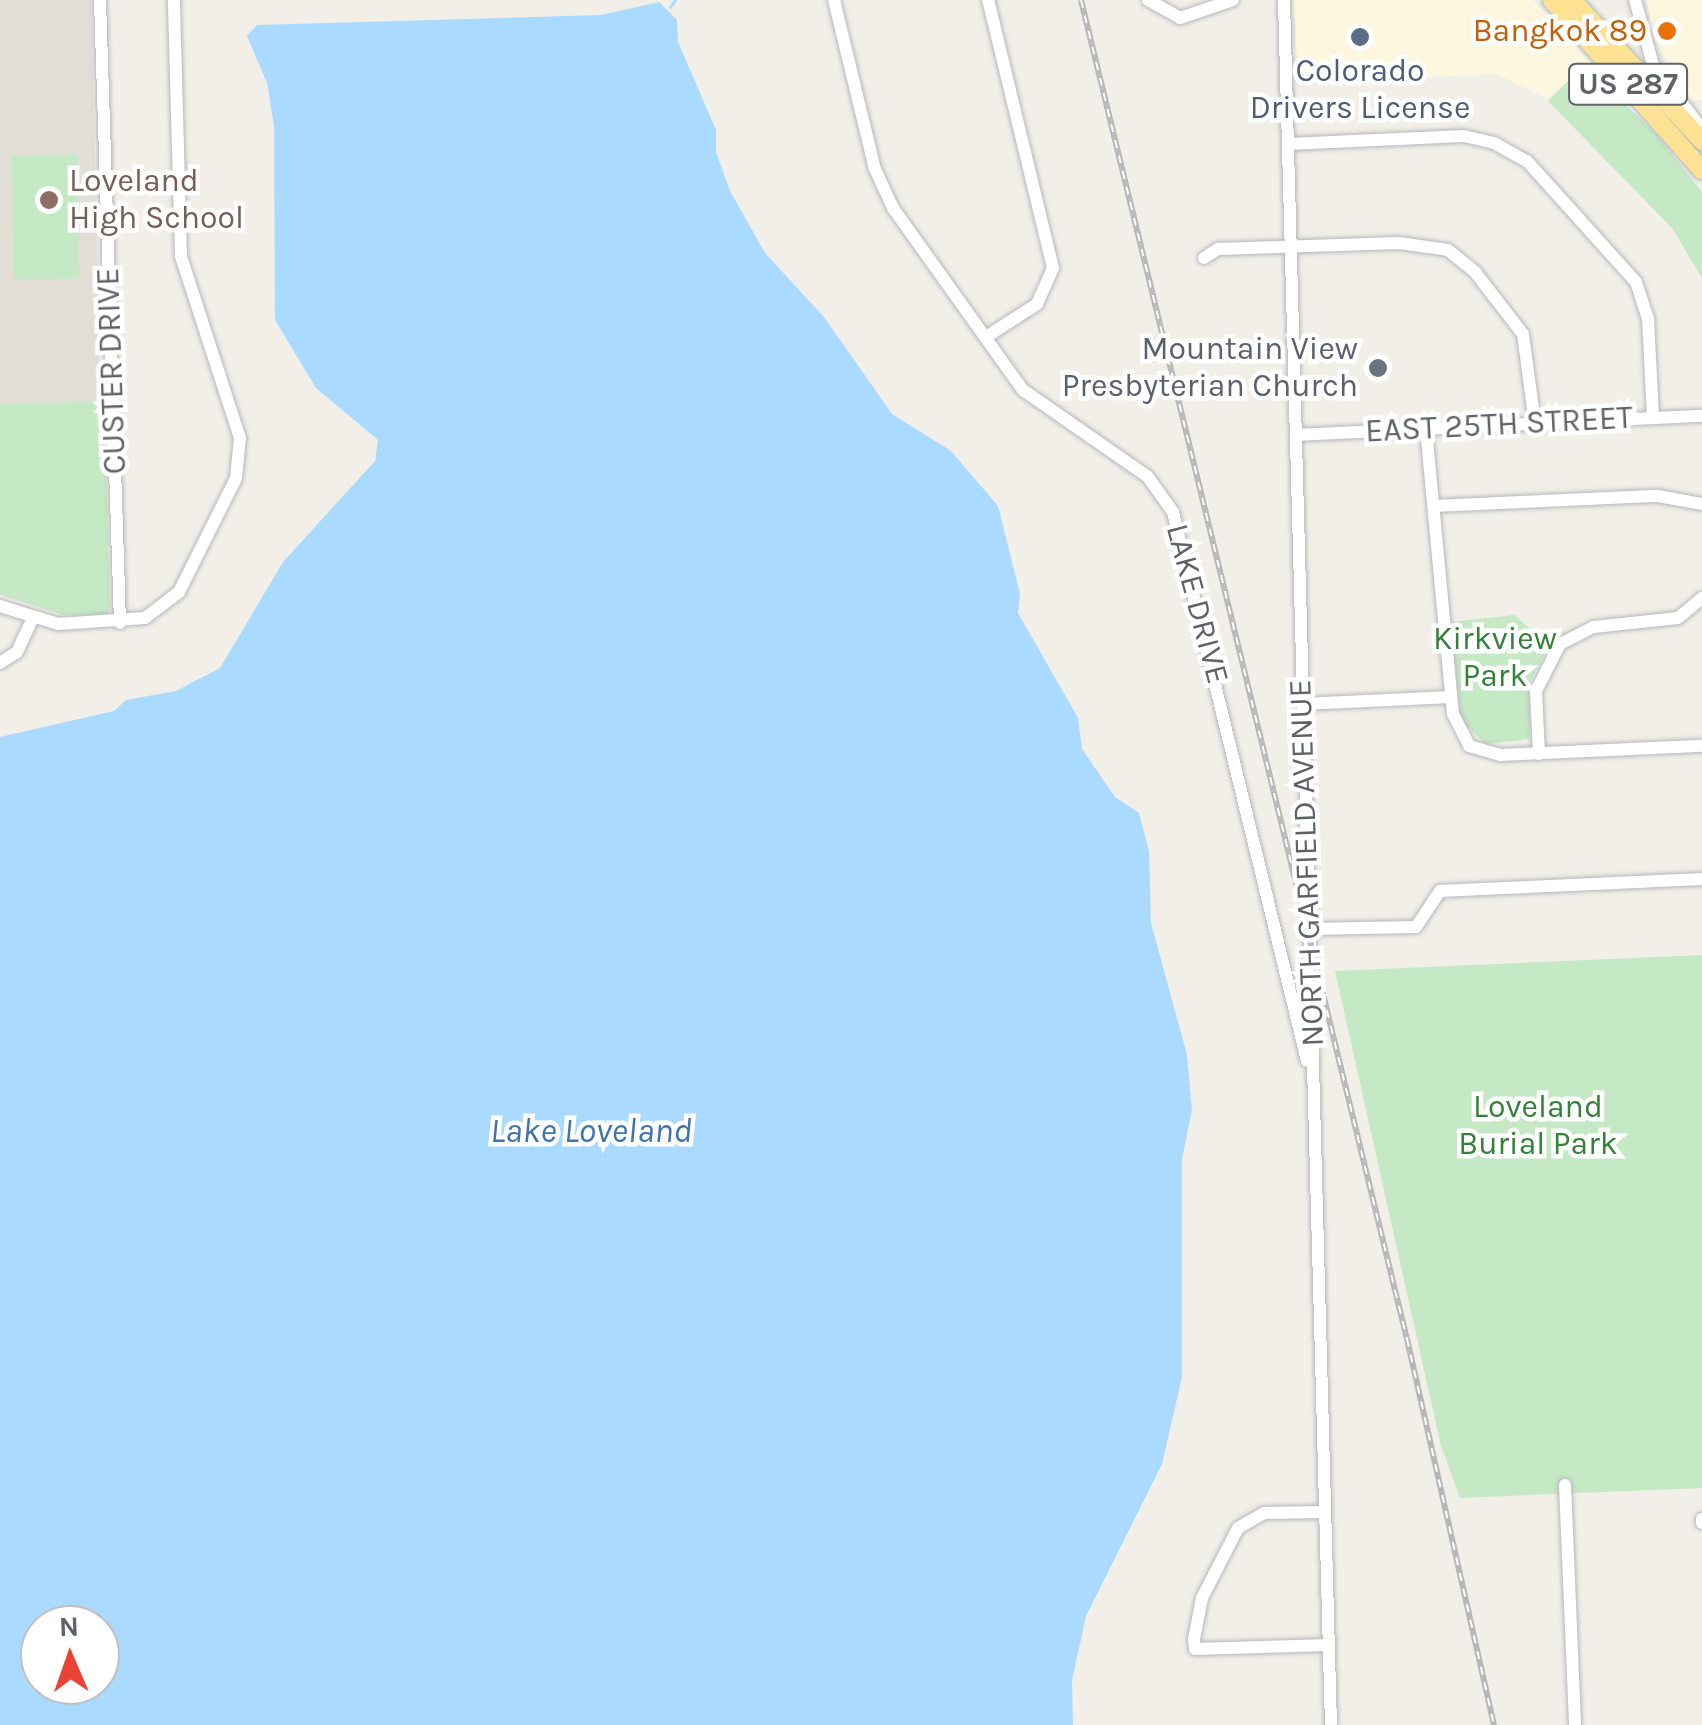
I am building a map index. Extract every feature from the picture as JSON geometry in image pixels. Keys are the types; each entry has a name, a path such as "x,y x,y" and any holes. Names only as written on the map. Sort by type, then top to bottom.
{"highway":[{"name":"US 287","path":"1552,0 1702,170"},
{"name":"US 287","path":"1572,0 1701,140"}],"street":[{"name":"CUSTER DRIVE","path":"100,0 120,623"},
{"path":"0,606 58,624 120,623 145,618 179,592 239,462 239,433 181,256 174,0"},
{"name":"LAKE DRIVE","path":"834,0 879,184 1030,398 1148,477 1173,512 1313,1082"},
{"path":"986,337 1037,304 1052,268 988,0"},
{"path":"1148,0 1180,18 1232,0"},
{"name":"NORTH GARFIELD AVENUE","path":"1284,0 1331,1725"},
{"path":"1635,0 1653,65 1698,124 1701,140"},
{"path":"1288,144 1464,136 1494,142 1527,161 1636,282 1648,318 1654,418"},
{"path":"1204,258 1218,250 1419,243 1456,254 1523,334 1535,424"},
{"name":"EAST 25TH STREET","path":"1296,435 1702,416"},
{"path":"1426,429 1451,697 1456,728 1468,746 1488,754 1702,746"},
{"path":"1434,506 1658,496 1702,504"},
{"path":"1539,754 1536,691 1560,644 1594,627 1678,618 1700,603"},
{"path":"0,663 16,652 33,617"},
{"path":"1303,704 1451,697"},
{"path":"1309,929 1422,925 1428,900 1440,891 1702,879"},
{"path":"1566,1485 1575,1725"},
{"path":"1325,1512 1264,1513 1238,1528 1202,1598 1194,1639 1195,1649 1329,1645"}],"shaded area":[{"name":"Loveland High School","path":"0,0 91,0 106,615 64,615 0,595"},
{"path":"1294,0 1533,0 1592,63 1547,98 1496,74 1298,83"},
{"path":"1647,0 1702,0 1702,100 1688,101 1651,30"}],"green space":[{"path":"1592,72 1658,136 1702,192 1702,278 1672,228 1548,101 1571,78"},
{"path":"77,154 79,278 14,280 11,156"},
{"path":"104,401 110,609 106,615 64,615 0,594 0,404"},
{"name":"Kirkview Park","path":"1514,615 1549,645 1529,684 1530,739 1485,744 1461,720 1451,622"},
{"name":"Loveland Burial Park","path":"1702,955 1702,1488 1460,1498 1441,1446 1335,971"}],"water":[{"name":"Lake Loveland","path":"659,2 677,20 678,42 716,130 716,152 730,191 765,253 824,317 892,414 951,451 998,506 1020,594 1018,613 1078,718 1082,749 1115,797 1139,813 1149,851 1151,923 1187,1055 1192,1110 1182,1159 1182,1377 1162,1464 1086,1616 1072,1680 1073,1725 0,1725 0,737 114,711 126,700 176,691 220,668 283,562 375,461 378,440 316,388 275,320 274,126 267,83 247,36 257,25 601,15"}],"waterway":[{"path":"670,7 675,0"}],"railway":[{"path":"1081,0 1407,1339 1494,1725"}],"place":[{"name":"Bangkok 89","path":"1667,31"},
{"name":"Colorado Drivers License","path":"1360,37"},
{"name":"Loveland High School","path":"49,200"},
{"name":"Mountain View Presbyterian Church","path":"1378,368"}]}
